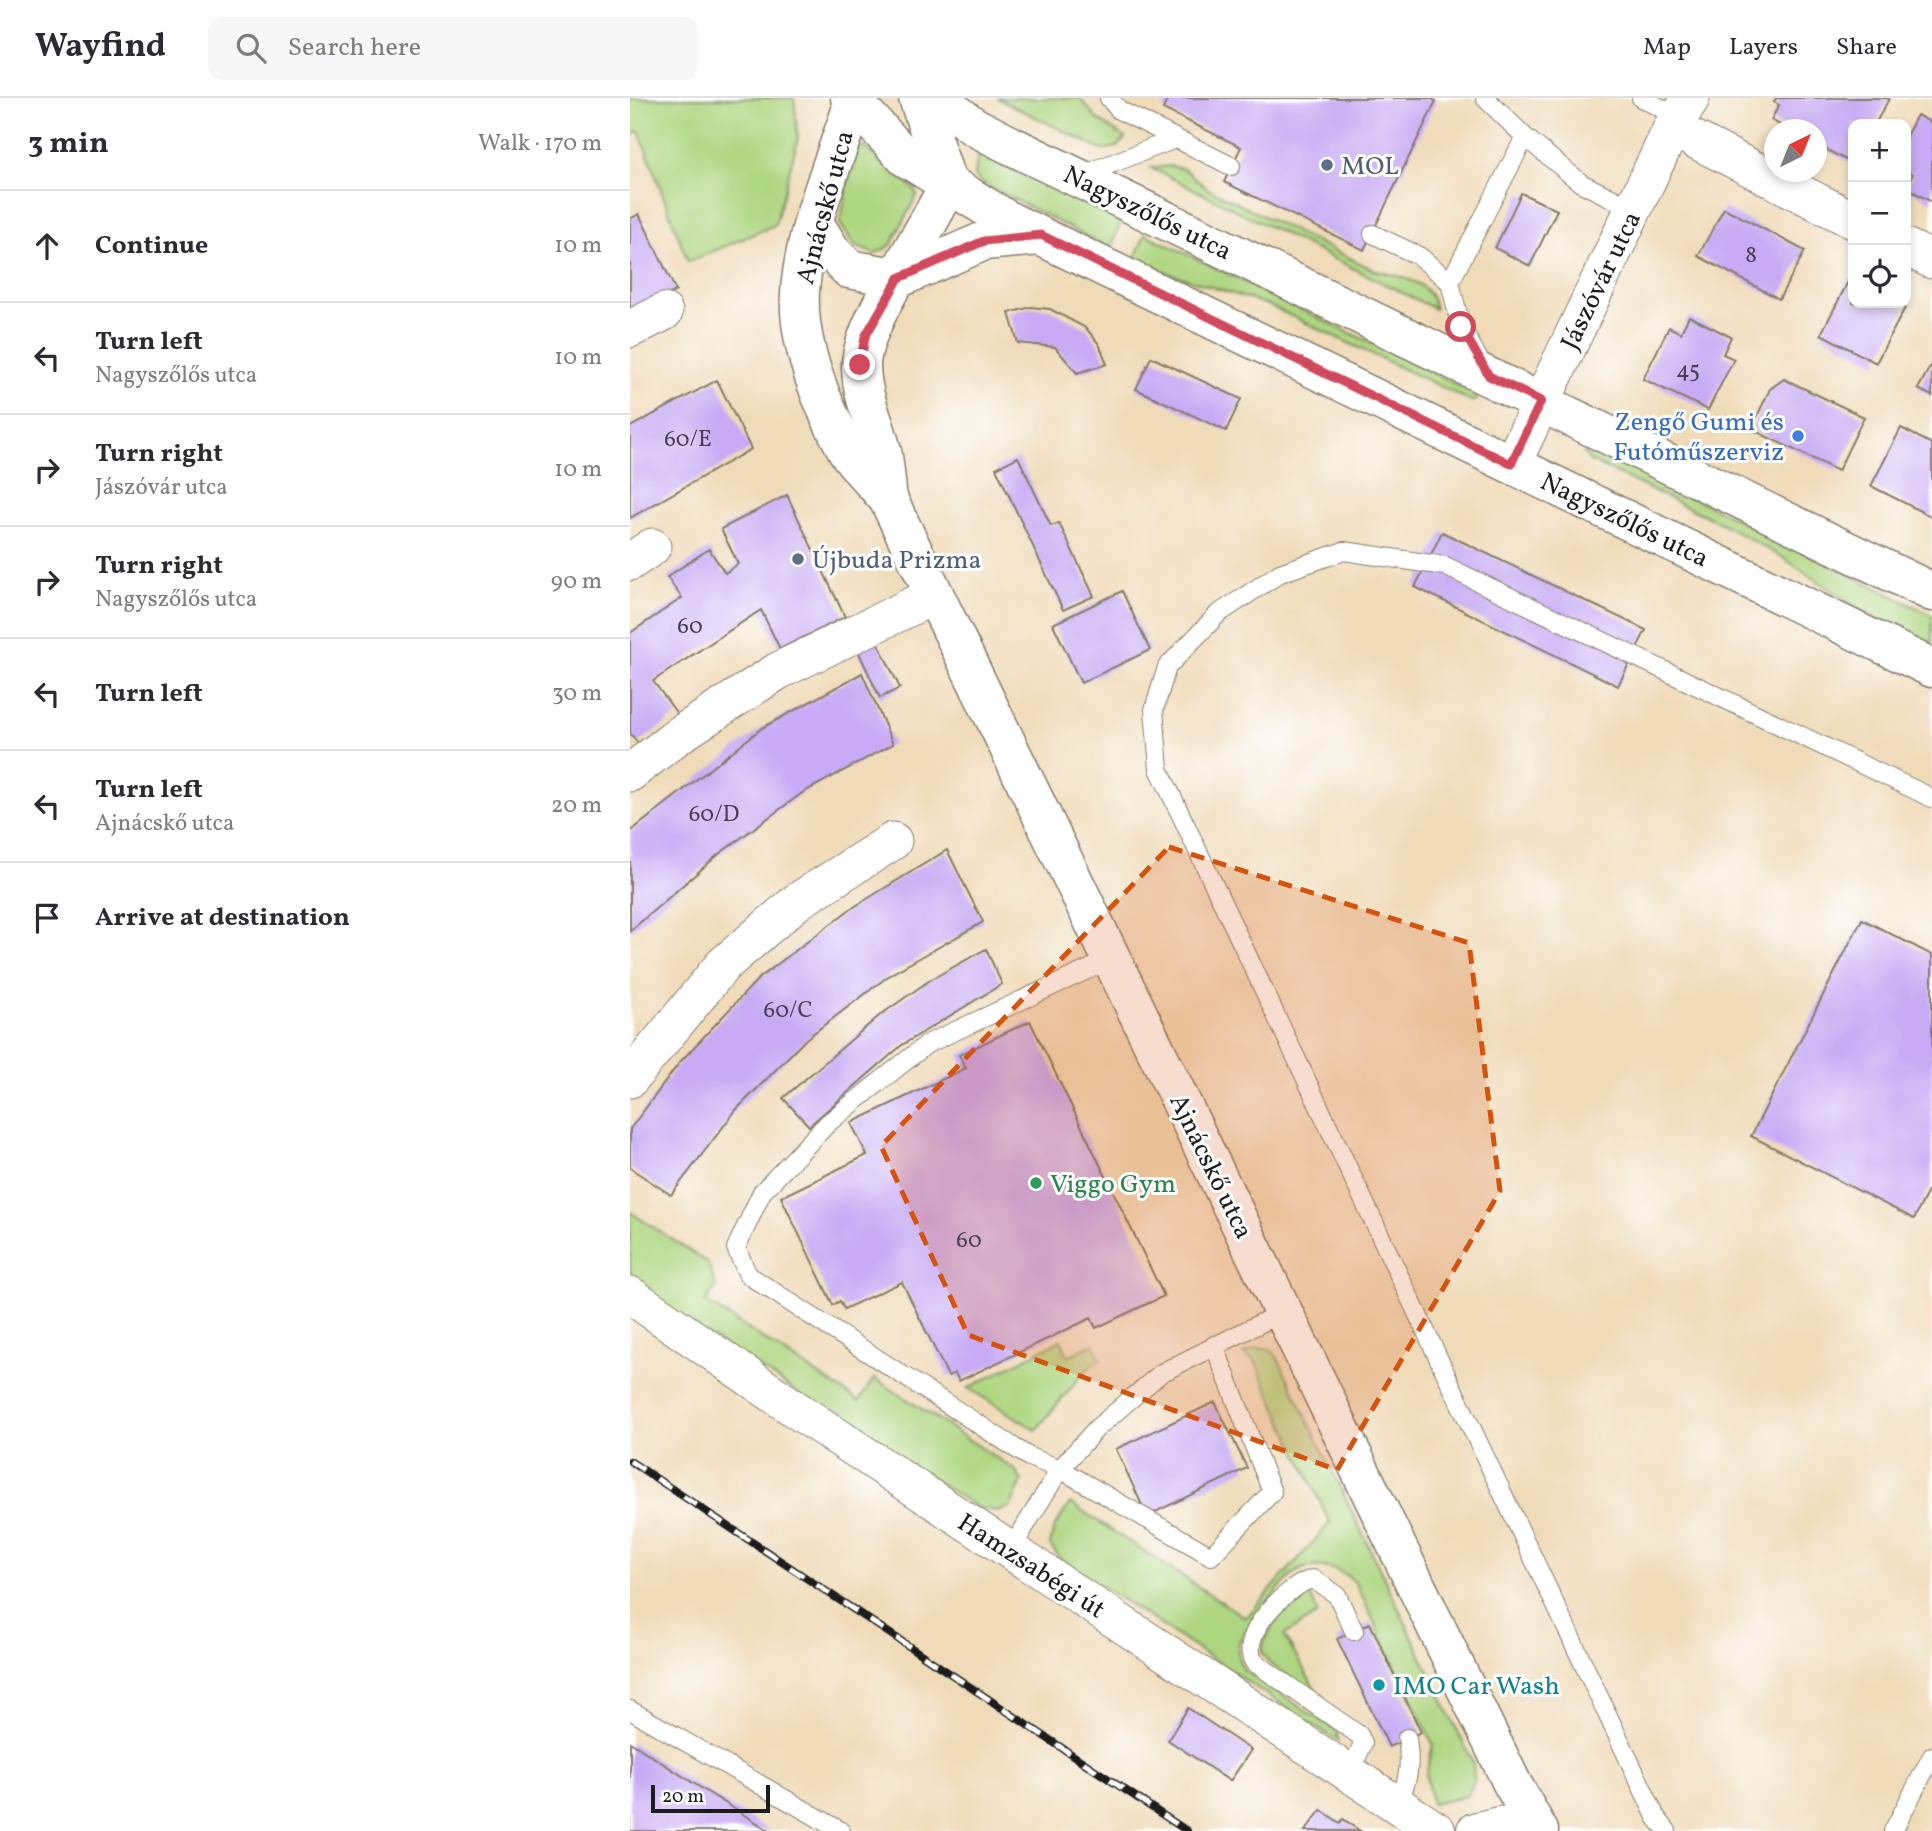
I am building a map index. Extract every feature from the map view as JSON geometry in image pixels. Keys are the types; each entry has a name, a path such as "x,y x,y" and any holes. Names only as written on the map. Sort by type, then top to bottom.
{"street":[{"path":"918,98 948,185"},
{"name":"Nagyszőlős utca","path":"936,98 973,126 1932,592"},
{"name":"Nagyszőlős utca","path":"852,100 905,157 1009,221 1932,668"},
{"name":"Ajnácskő utca","path":"852,100 814,223 800,290 800,317 808,360 848,451 888,499 1512,1783 1539,1831"},
{"path":"1681,114 1848,217"},
{"name":"Jászóvár utca","path":"1511,464 1681,114"},
{"name":"Ajnácskő utca","path":"888,499 882,451 863,393 860,365 865,337 934,218 948,185"},
{"path":"814,223 832,252 849,269 899,278 984,241 1041,235"},
{"path":"1911,250 1932,260"},
{"path":"630,329 664,312"},
{"path":"630,773 679,735 778,671 933,596"},
{"path":"630,1079 723,965 798,901 893,841"},
{"name":"Hamzsabégi út","path":"630,1295 1010,1551 1437,1831"},
{"path":"1475,1831 1501,1825 1519,1831"}],"lane":[{"path":"1109,98 1119,110 1231,166"},
{"path":"1485,98 1581,183 1634,209"},
{"path":"1641,98 1681,114"},
{"path":"1450,282 1525,136"},
{"path":"1078,177 1175,139"},
{"path":"1373,234 1419,256 1450,282 1461,327 1489,376"},
{"path":"1667,1831 1650,1804 1159,769 1154,710 1167,667 1218,614 1280,573 1344,551 1445,566 1932,798"},
{"path":"1111,959 927,1044 828,1123 762,1192 736,1248 748,1275 1029,1457 1060,1469 1211,1556 1272,1492 1214,1345"},
{"path":"1010,1551 1060,1469 1096,1429 1161,1373 1283,1312"},
{"path":"1350,1774 1363,1743 1359,1735 1254,1662 1248,1653 1248,1645 1262,1620 1292,1589 1301,1582 1313,1579 1337,1595 1354,1631"},
{"path":"630,1710 841,1831"},
{"path":"1397,1805 1409,1781 1411,1765 1407,1738"},
{"path":"1893,1831 1932,1756"}],"highlighted area":[{"path":"1169,847 1469,943 1500,1191 1337,1470 968,1335 881,1146"}],"green space":[{"path":"630,98 794,98 798,138 775,225 688,262 639,131 630,135"},
{"path":"997,98 1080,98 1096,118 1125,138 1117,147 1102,150"},
{"path":"860,144 915,190 917,195 891,245 875,254 855,246 840,224 848,182"},
{"path":"978,154 1121,221 1111,249 979,181 975,175"},
{"path":"1171,166 1184,169 1208,189 1376,271 1413,281 1427,291 1435,309 1151,168"},
{"path":"1145,234 1477,394 1477,400 1471,401 1268,305 1162,271 1135,258"},
{"path":"1590,447 1932,615 1932,646 1860,610 1785,559 1721,523 1590,461 1584,453"},
{"path":"630,1212 708,1263 716,1287 706,1302 859,1401 874,1378 1015,1470 1022,1481 1010,1507 998,1511 978,1508 630,1285"},
{"path":"1061,1340 1068,1356 1093,1344 1101,1359 1086,1370 1036,1430 968,1388"},
{"path":"1257,1348 1271,1350 1278,1358 1473,1763 1474,1780 1467,1796 1432,1804 1426,1776 1433,1744 1355,1582 1343,1574 1329,1568 1314,1567 1294,1574 1256,1616 1242,1637 1238,1651 1244,1670 1337,1731 1338,1741 1060,1559 1050,1545 1054,1528 1070,1503 1246,1618 1330,1523 1255,1361 1243,1354"},
{"path":"1310,1594 1318,1614 1284,1635 1319,1696 1270,1664 1262,1653 1267,1636 1279,1618 1295,1602"}],"building":[{"path":"1168,98 1430,98 1436,101 1364,250 1224,182 1241,147 1163,109"},
{"path":"1776,98 1889,99 1878,119 1848,119 1848,161 1827,150 1827,119 1772,119 1779,105 1774,102"},
{"path":"1917,115 1932,123 1932,202 1911,191 1911,126"},
{"path":"1521,193 1557,210 1530,266 1495,248"},
{"path":"1724,208 1805,251 1779,299 1698,256"},
{"path":"639,214 676,291 630,315 630,219"},
{"path":"1848,282 1848,308 1905,308 1876,363 1821,334"},
{"path":"1031,307 1050,309 1086,328 1099,344 1107,364 1077,373 1055,347 1018,343 1009,313"},
{"path":"1689,316 1731,337 1723,354 1734,359 1708,410 1643,379 1669,327 1681,333"},
{"path":"1151,357 1241,399 1226,431 1136,389"},
{"path":"1932,363 1932,396 1918,389"},
{"path":"1784,379 1864,417 1838,471 1751,429 1770,389"},
{"path":"717,380 751,449 630,518 630,427"},
{"path":"1901,428 1932,444 1932,517 1871,486"},
{"path":"1018,457 1051,526 1059,523 1094,596 1063,610 996,468"},
{"path":"787,495 845,617 780,649 761,610 653,681 678,715 638,743 630,733 630,633 682,598 667,577 709,549 725,573 738,564 721,529"},
{"path":"1442,532 1646,630 1618,686 1415,587"},
{"path":"1122,591 1150,650 1081,683 1053,624"},
{"path":"877,641 900,688 880,698 858,651"},
{"path":"862,673 893,744 802,793 719,854 630,931 630,832 762,728"},
{"path":"947,850 983,922 891,974 806,1039 736,1110 671,1195 630,1168 630,1129 680,1062 758,979 849,910"},
{"path":"1862,919 1932,955 1932,1183 1914,1219 1751,1136"},
{"path":"986,949 1002,984 902,1045 809,1126 783,1098 879,1016 930,980"},
{"path":"1030,1021 1164,1296 1096,1328 1091,1318 959,1381 955,1373 948,1376 902,1282 844,1309 840,1301 833,1305 781,1197 867,1155 851,1123 966,1068 959,1055"},
{"path":"1215,1402 1247,1468 1147,1516 1116,1449"},
{"name":"IMO Car Wash","path":"1370,1623 1421,1732 1389,1747 1337,1639"},
{"path":"1188,1708 1251,1750 1230,1781 1168,1740"},
{"path":"630,1742 704,1790 770,1831 630,1831"},
{"path":"1321,1810 1340,1823 1343,1819 1360,1831 1305,1831"}],"railway":[{"path":"630,1461 1187,1831"}],"place":[{"name":"MOL","path":"1327,165"},
{"name":"Zengő Gumi és Futóműszerviz","path":"1798,436"},
{"name":"Újbuda Prizma","path":"798,559"},
{"name":"Viggo Gym","path":"1036,1183"},
{"name":"IMO Car Wash","path":"1379,1685"}],"route":[{"path":"860,365 865,337 899,278 984,241 1041,235 1112,272 1511,464 1541,401 1489,376 1461,327"}]}
